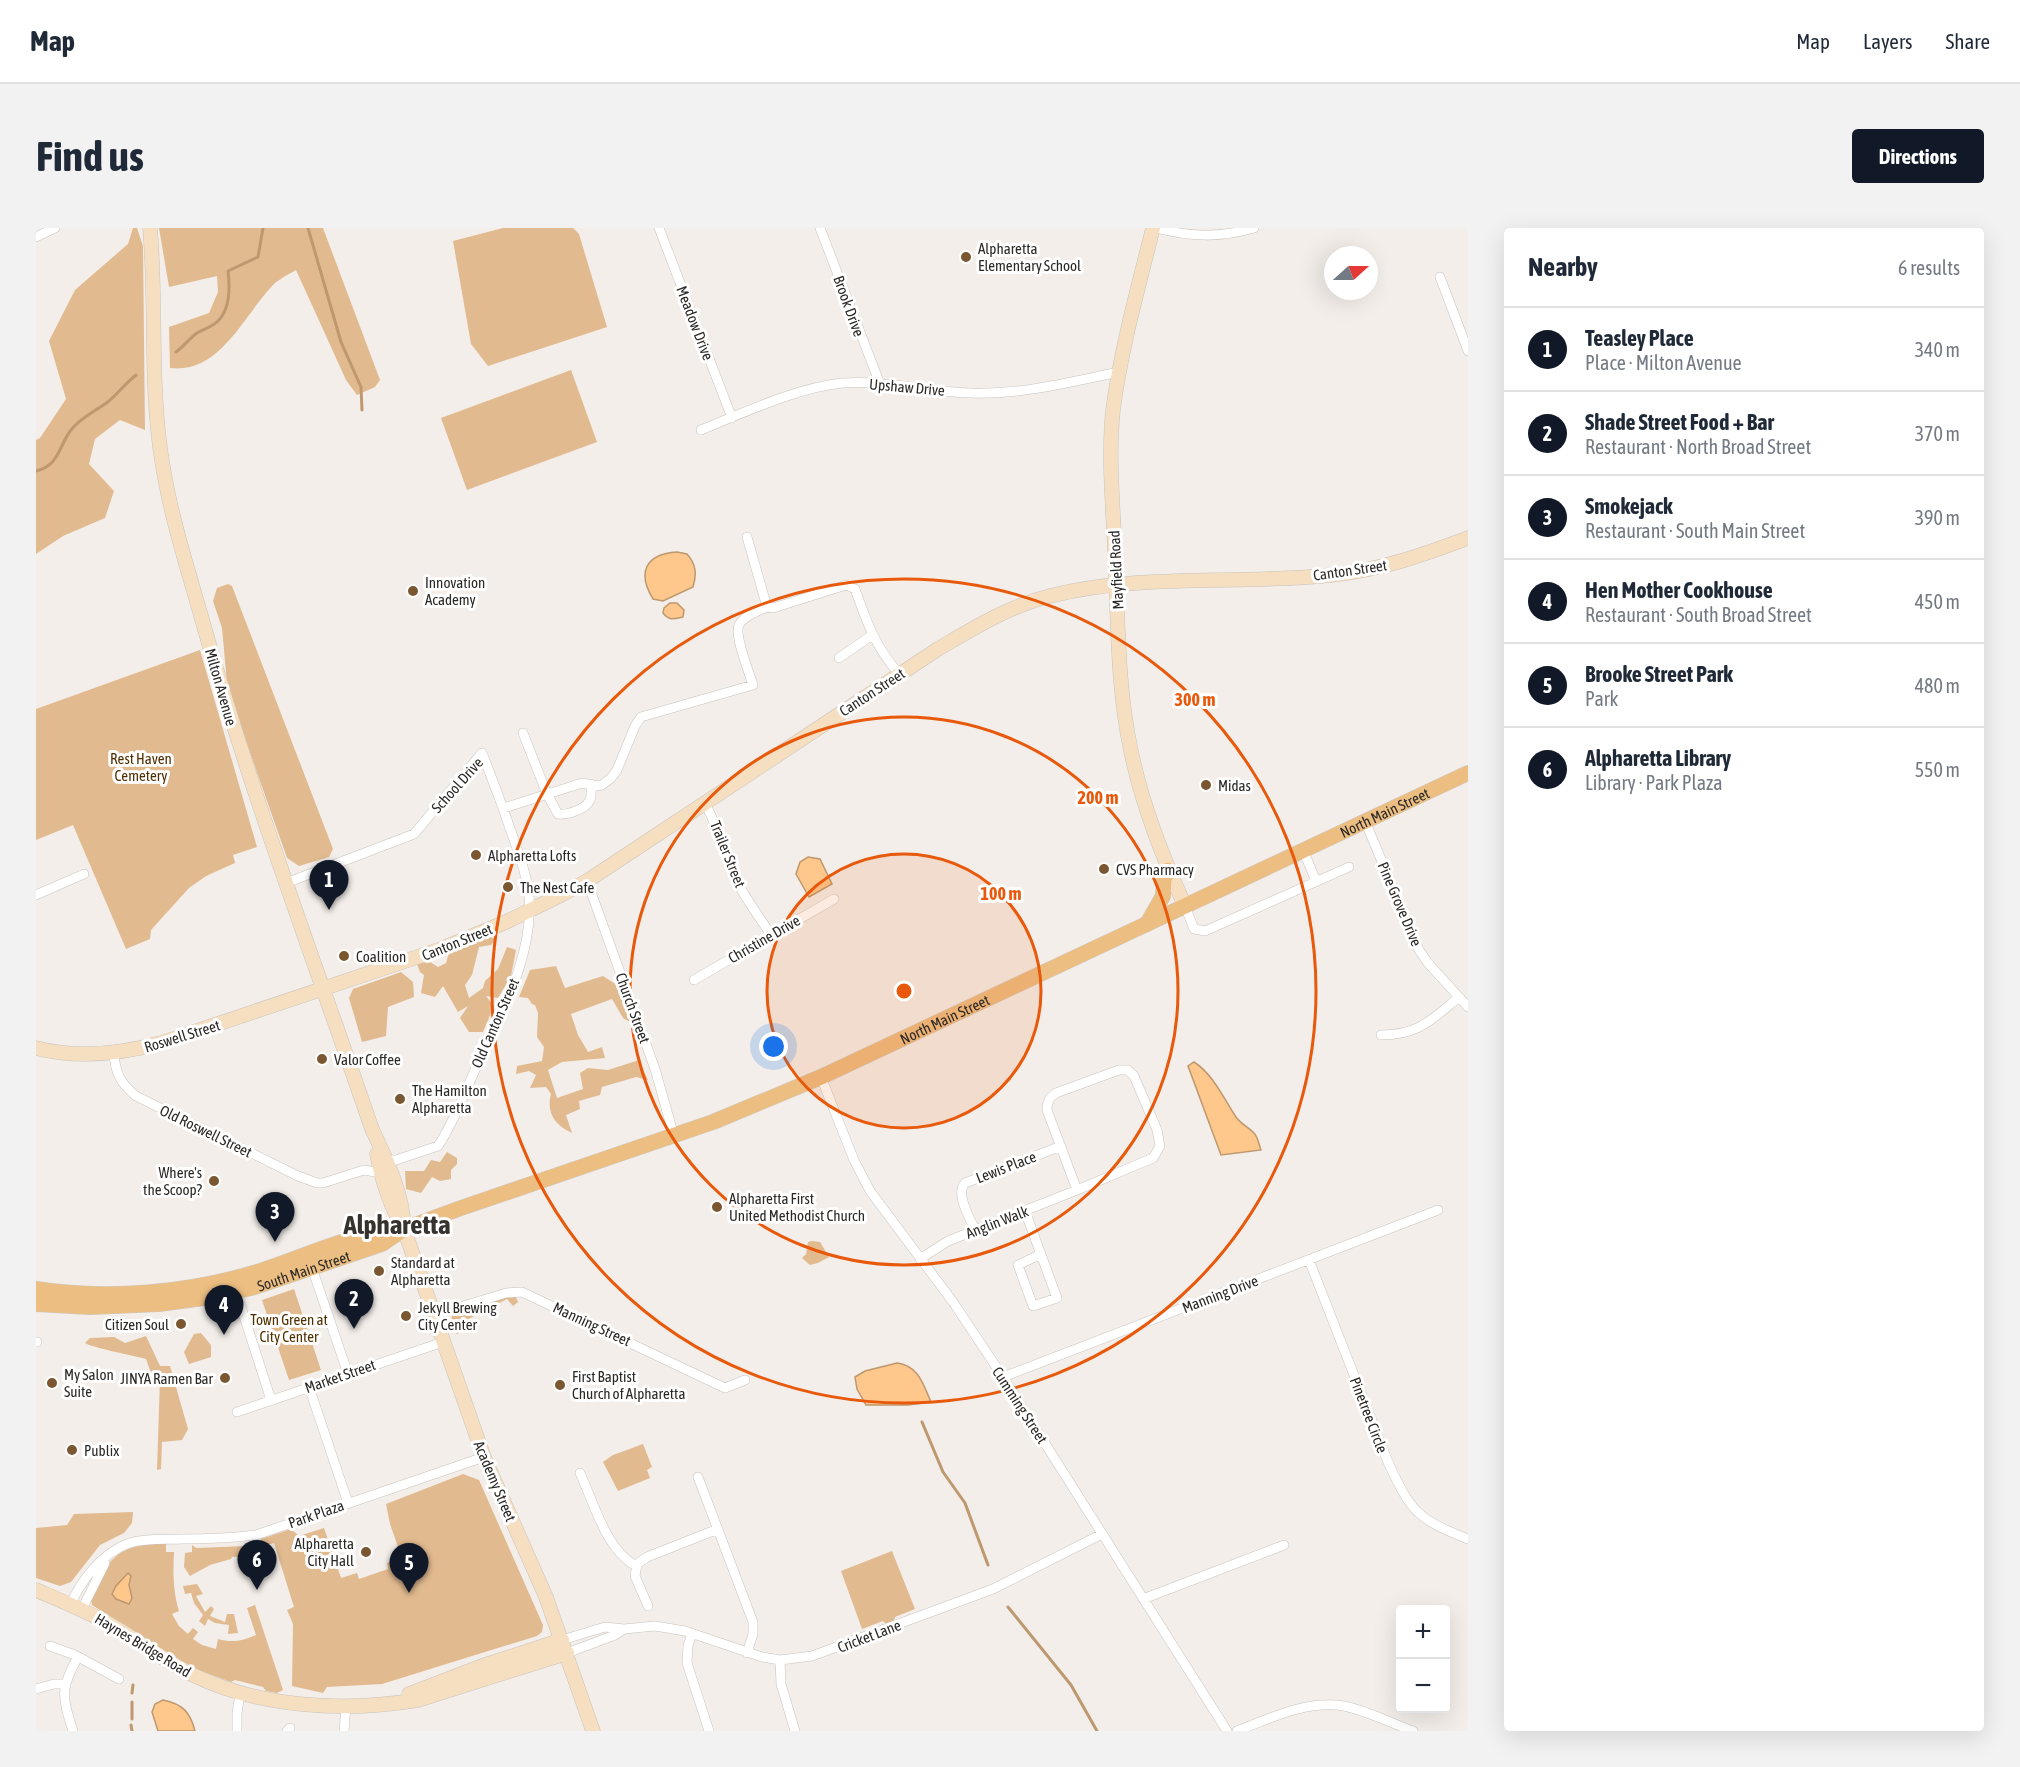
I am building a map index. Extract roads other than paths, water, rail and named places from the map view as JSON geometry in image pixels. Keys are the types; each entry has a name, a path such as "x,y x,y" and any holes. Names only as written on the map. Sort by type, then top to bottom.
{"main road":[{"name":"North Main Street","path":"404,1229 750,1108 821,1077 1468,773"},
{"path":"1147,924 1163,896 1164,879 1168,870"},
{"name":"South Main Street","path":"36,1304 125,1307 185,1301 234,1285 312,1268 382,1244 404,1229"},
{"name":"South Main Street","path":"36,1289 83,1293 123,1293 234,1285 266,1269 377,1231 404,1229"}],"street":[{"path":"36,237 55,228"},
{"name":"Milton Avenue","path":"150,228 154,312 153,387 163,467 172,511 237,740 372,1129 403,1208 404,1229"},
{"name":"Meadow Drive","path":"659,228 732,418"},
{"name":"Brook Drive","path":"820,228 879,384"},
{"path":"1155,228 1197,236 1226,235 1254,228"},
{"name":"Mayfield Road","path":"1155,228 1119,372 1113,414 1117,586 1123,695 1131,751 1153,830 1185,906"},
{"path":"1440,277 1468,351"},
{"name":"Upshaw Drive","path":"701,429 822,386 845,383 879,384 997,394 1025,391 1119,372"},
{"path":"747,537 767,607"},
{"name":"Canton Street","path":"324,989 441,949 528,911 587,881 899,674 984,622 1014,608 1067,592 1117,586 1332,575 1387,566 1416,558 1468,538"},
{"path":"504,808 582,783 602,785 615,774 634,726 641,717 753,685 737,633 739,624 746,617 767,607 773,608 846,585 853,586 872,635 899,674"},
{"path":"839,658 872,635"},
{"path":"523,733 555,812 562,815 584,807 591,796 591,784"},
{"name":"School Drive","path":"286,883 414,834 482,753 504,808 526,878 528,911"},
{"name":"Trailer Street","path":"704,802 713,816 742,891 771,935"},
{"name":"Pine Grove Drive","path":"1365,821 1419,950 1468,1007"},
{"path":"1303,850 1316,881"},
{"path":"1185,906 1194,929 1205,931 1349,867"},
{"path":"36,895 84,874"},
{"name":"Church Street","path":"587,881 655,1069 674,1136"},
{"name":"Christine Drive","path":"694,980 834,898"},
{"name":"Old Canton Street","path":"386,1160 396,1161 438,1146 452,1120 522,961 528,911"},
{"name":"Roswell Street","path":"36,1048 77,1054 114,1053 146,1047 324,989"},
{"path":"1381,1035 1400,1035 1417,1029 1459,997"},
{"name":"Old Roswell Street","path":"114,1053 118,1076 136,1096 309,1181 323,1183 364,1170 381,1173"},
{"name":"Anglin Walk","path":"920,1259 940,1245 1077,1190 1153,1158 1160,1146 1157,1130 1134,1076 1128,1070 1119,1070 1056,1093 1047,1104 1047,1110 1077,1190"},
{"name":"Cumming Street","path":"821,1077 854,1160 870,1191 952,1302 1003,1377 1227,1731"},
{"name":"Milton Avenue","path":"372,1129 381,1173 394,1211 404,1229"},
{"name":"Lewis Place","path":"975,1230 961,1194 965,1183 1061,1146"},
{"name":"Manning Drive","path":"1003,1377 1438,1210"},
{"path":"1024,1211 1041,1254 1057,1298 1033,1306 1018,1265 1041,1254"},
{"name":"Academy Street","path":"404,1229 484,1457 532,1563 565,1647 593,1731"},
{"name":"Pinetree Circle","path":"1309,1260 1402,1493 1410,1506 1424,1518 1436,1526 1468,1539"},
{"path":"312,1268 348,1374"},
{"path":"234,1285 271,1400"},
{"name":"Manning Street","path":"434,1315 506,1293 522,1292 725,1388 745,1380"},
{"name":"Market Street","path":"237,1412 443,1342"},
{"path":"309,1387 348,1503"},
{"name":"Park Plaza","path":"77,1607 82,1583 109,1555 126,1545 140,1541 256,1535 484,1457"},
{"path":"580,1473 613,1547 622,1558 636,1566"},
{"path":"698,1477 753,1622 753,1634 747,1653"},
{"path":"648,1606 635,1576 636,1566 647,1557 718,1529"},
{"name":"Cricket Lane","path":"565,1647 615,1635 624,1629 656,1626 671,1628 747,1653 780,1660 824,1653 993,1589 1102,1534"},
{"path":"1143,1599 1284,1545"},
{"name":"Haynes Bridge Road","path":"36,1590 77,1607 114,1627 183,1671 214,1685 240,1694 284,1702 346,1705 418,1700 565,1647"},
{"name":"Haynes Bridge Road","path":"36,1595 56,1599"},
{"path":"692,1634 686,1654 687,1663 709,1731"},
{"path":"50,1646 78,1657 119,1678"},
{"path":"73,1731 65,1699 65,1684 78,1657"},
{"path":"780,1660 780,1684 795,1731"},
{"path":"36,1689 54,1683 65,1684"},
{"path":"237,1731 240,1694"},
{"path":"344,1731 346,1705"},
{"path":"1237,1731 1298,1709 1332,1705 1359,1710 1413,1731"}],"waterway":[{"path":"176,352 222,316 228,298 228,271 258,257 263,228"},
{"path":"308,228 341,342 361,387 362,410"},
{"path":"36,471 50,464 75,425 109,401 136,375"},
{"path":"922,1422 943,1472 965,1503 988,1565"},
{"path":"1008,1607 1071,1685 1097,1731"},
{"path":"132,1693 133,1685"},
{"path":"132,1702 132,1719"},
{"path":"131,1725 132,1731"}],"place":[{"name":"Alpharetta Elementary School","path":"966,257"},
{"name":"Innovation Academy","path":"413,591"},
{"name":"Midas","path":"1206,785"},
{"name":"Alpharetta Lofts","path":"476,855"},
{"name":"CVS Pharmacy","path":"1104,869"},
{"name":"The Nest Cafe","path":"508,887"},
{"name":"Teasley Place","path":"329,910"},
{"name":"Coalition","path":"344,956"},
{"name":"Valor Coffee","path":"322,1059"},
{"name":"The Hamilton Alpharetta","path":"400,1099"},
{"name":"Where's the Scoop?","path":"214,1181"},
{"name":"Alpharetta First United Methodist Church","path":"717,1207"},
{"name":"Smokejack","path":"275,1242"},
{"name":"Standard at Alpharetta","path":"379,1271"},
{"name":"Jekyll Brewing City Center","path":"406,1316"},
{"name":"Citizen Soul","path":"181,1324"},
{"name":"Shade Street Food + Bar","path":"354,1329"},
{"name":"Hen Mother Cookhouse","path":"224,1335"},
{"name":"JINYA Ramen Bar","path":"225,1378"},
{"name":"My Salon Suite","path":"52,1383"},
{"name":"First Baptist Church of Alpharetta","path":"560,1385"},
{"name":"Publix","path":"72,1450"},
{"name":"Alpharetta City Hall","path":"366,1552"},
{"name":"Alpharetta Library","path":"257,1590"},
{"name":"Brooke Street Park","path":"409,1593"}],"district":[{"name":"Alpharetta","path":"397,1224"}],"park label":[{"name":"Rest Haven Cemetery","path":"141,766"},
{"name":"Town Green at City Center","path":"289,1328"}]}
